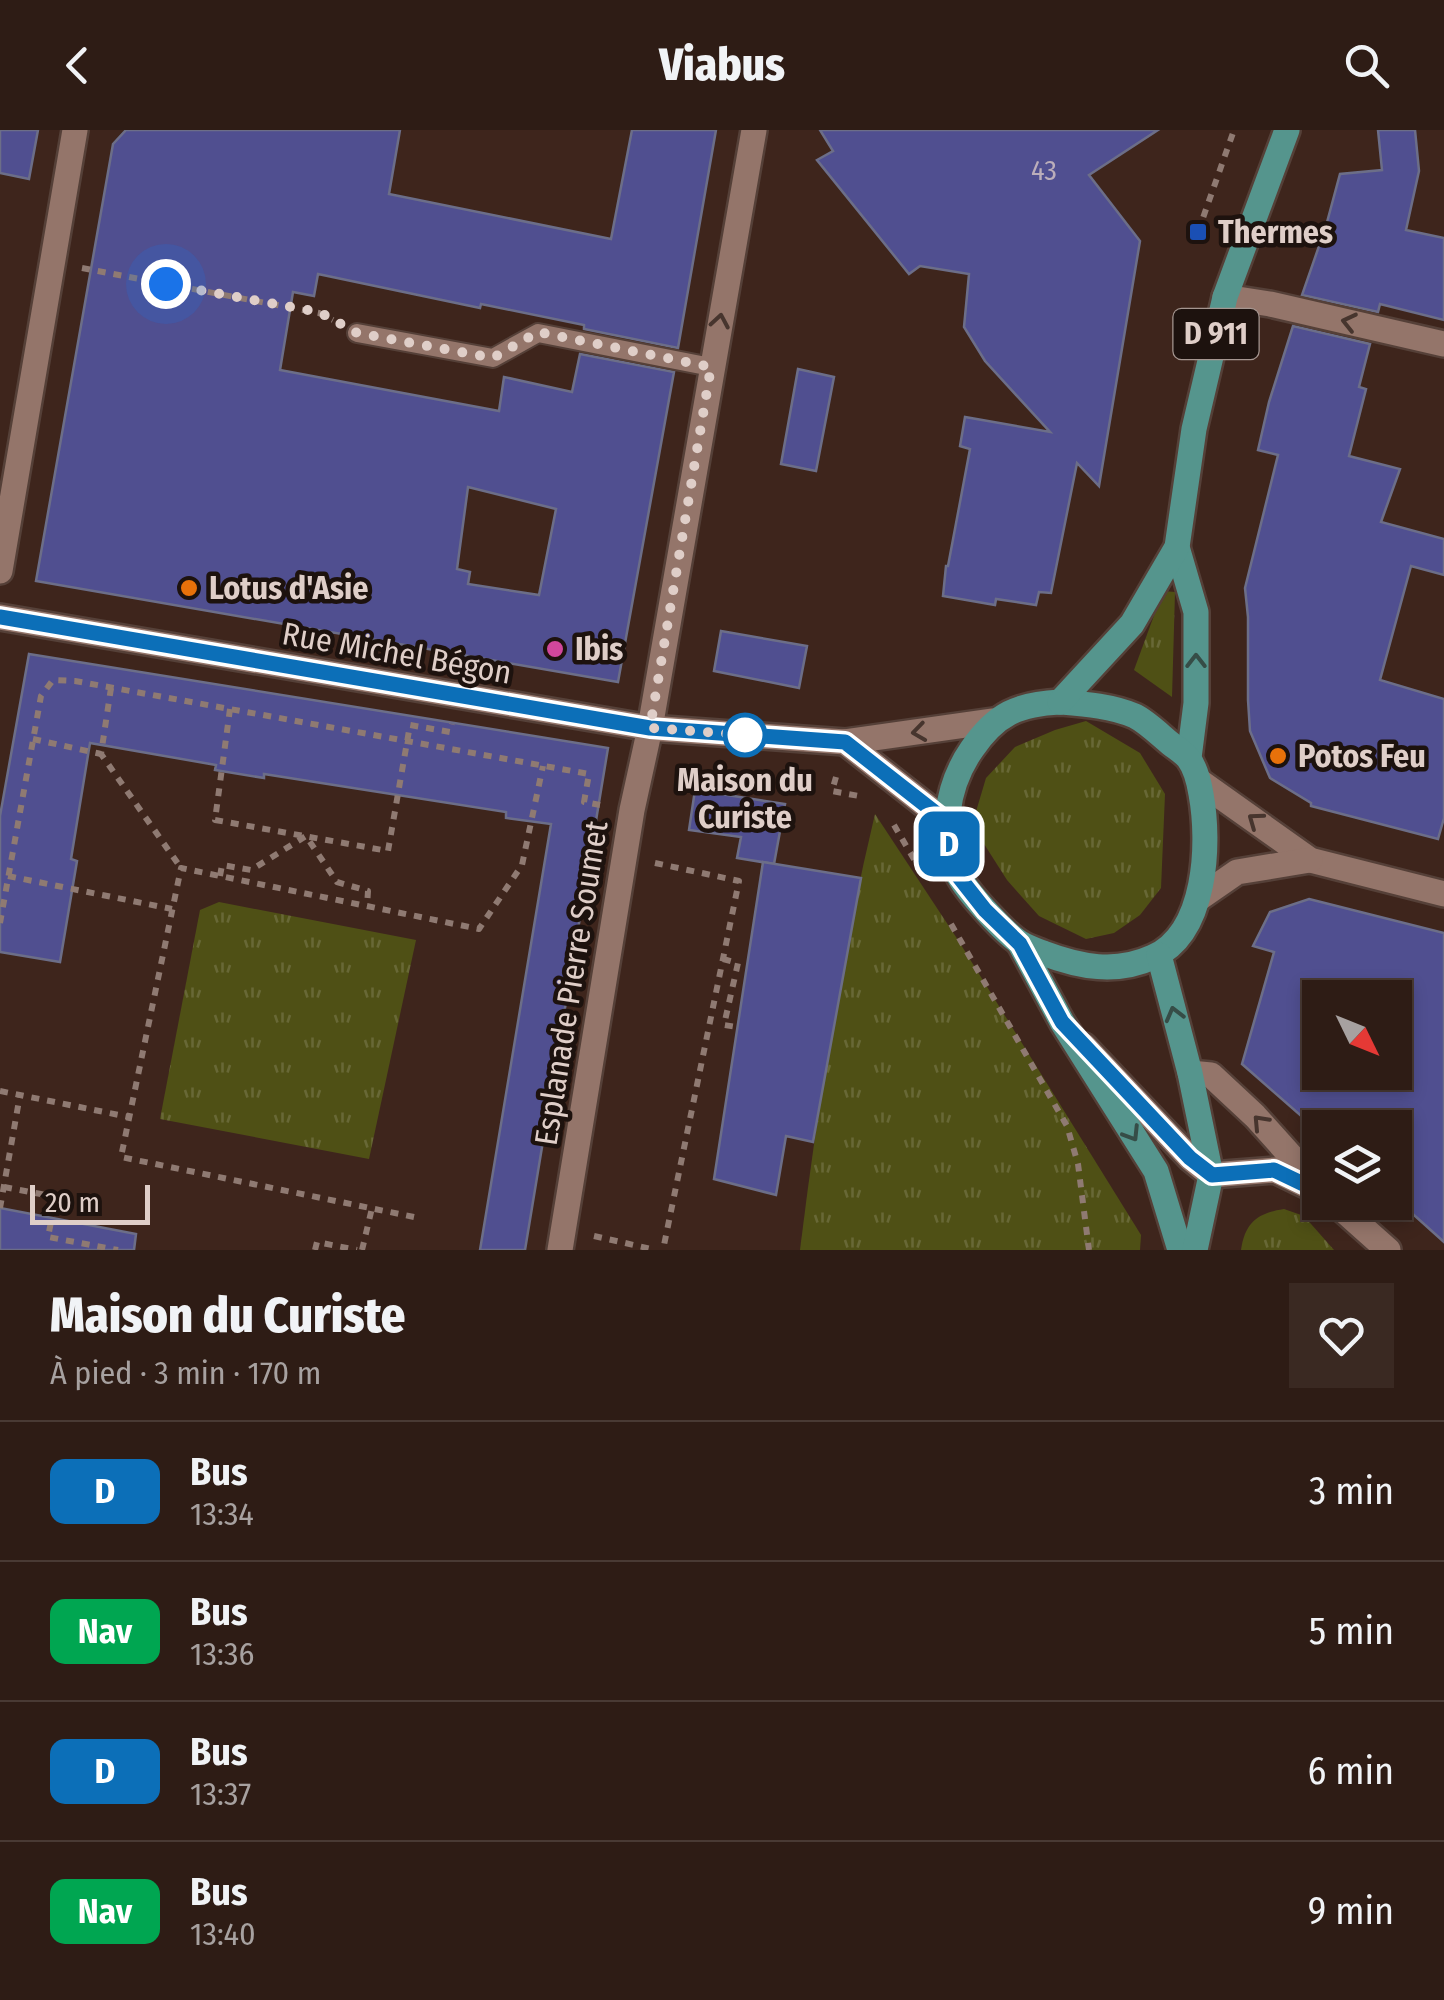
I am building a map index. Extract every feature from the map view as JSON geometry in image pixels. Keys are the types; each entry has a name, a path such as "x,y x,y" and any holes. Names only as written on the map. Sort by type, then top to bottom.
{"main road":[{"name":"D 911","path":"1060,702 1132,624 1177,547 1194,428 1225,297 1287,130"},
{"name":"D 911","path":"1177,547 1196,612 1194,770"},
{"path":"1020,944 1060,960 1104,968 1123,967 1159,955 1187,924 1198,899 1205,858 1205,817 1194,770 1136,716 1060,702 1017,709 993,721 966,757 952,788 947,822 949,846 959,877 1020,944 1062,1022 1156,1171 1180,1250"},
{"path":"1159,955 1212,1175 1195,1250"}],"street":[{"path":"0,571 75,130"},
{"name":"Esplanade Pierre Soumet","path":"562,1240 624,856 650,728 754,130"},
{"path":"1225,297 1444,344"},
{"name":"Rue Michel Bégon","path":"0,616 650,728 845,742 993,721"},
{"path":"845,742 947,822"},
{"path":"1194,770 1310,860 1444,894"},
{"path":"1198,899 1237,872 1310,860"},
{"path":"1062,1022 1190,1158 1212,1175 1274,1170 1302,1182"},
{"path":"1190,1073 1211,1075 1255,1116 1302,1170"},
{"path":"1354,1220 1388,1250"}],"lane":[{"path":"357,333 493,358 538,332 711,367"}],"path":[{"path":"1198,232 1234,130"},
{"path":"52,262 319,312 357,333"},
{"path":"0,922 41,696 53,680 589,774 584,802"},
{"path":"101,754 110,688"},
{"path":"230,710 215,820 388,851 410,725 450,732"},
{"path":"33,739 101,754 181,868 480,929 522,865 543,766"},
{"path":"845,742 832,791 872,799"},
{"path":"888,814 925,880"},
{"path":"220,876 222,865 251,870 306,836"},
{"path":"306,836 337,882 368,891 366,906"},
{"path":"562,1240 659,1250 739,882 624,856"},
{"path":"181,868 121,1157 414,1217"},
{"path":"8,876 172,908"},
{"path":"944,912 1067,1126 1078,1164 1089,1250"},
{"path":"723,959 738,963 724,1024"},
{"path":"710,1022 737,1027"},
{"path":"0,1091 129,1117"},
{"path":"0,1208 20,1095"},
{"path":"4,1188 56,1197 48,1236 118,1250"},
{"path":"315,1250 316,1242 359,1250 372,1208"}],"green space":[{"path":"1163,591 1175,592 1172,697 1134,670"},
{"path":"1086,721 1140,753 1165,794 1161,888 1140,915 1114,933 1086,939 1039,916 1007,880 972,825 986,778 1015,747"},
{"path":"875,814 1141,1235 1140,1250 800,1250 831,1031"},
{"path":"219,902 416,940 369,1159 160,1119 200,910"},
{"path":"1284,1209 1302,1215 1302,1220 1308,1220 1334,1250 1241,1250 1254,1220"}],"building":[{"path":"0,130 38,130 29,179 0,173"},
{"path":"126,130 400,130 389,194 611,239 632,130 716,130 678,348 584,329 584,325 318,274 314,296 293,292 280,370 499,411 504,377 572,392 580,354 674,372 618,682 36,581 113,144","holes":["468,487 556,509 539,595 468,584 470,572 457,569"]},
{"path":"820,130 1158,130 1089,175 1140,241 1099,486 1077,463 1051,593 1039,592 1036,605 996,599 995,605 943,596 970,449 960,446 965,417 1050,432 985,361 964,327 969,274 920,266 909,274 817,160 833,151"},
{"path":"1378,130 1415,130 1419,171 1406,230 1444,238 1444,320 1380,304 1378,312 1302,295 1340,174 1382,170"},
{"path":"1293,326 1370,344 1359,387 1366,389 1349,456 1400,469 1381,522 1444,539 1444,575 1411,566 1380,680 1444,699 1444,818 1438,839 1311,806 1270,778 1250,731 1245,588 1278,455 1258,450"},
{"path":"798,369 834,377 816,471 781,464"},
{"path":"721,631 807,646 799,688 714,671"},
{"path":"29,654 608,748 525,1250 480,1250 551,824 506,818 506,812 264,774 264,778 215,770 216,765 90,743 71,859 77,861 60,962 0,952 0,816"},
{"path":"695,790 785,804 774,864 737,858 741,837 689,830"},
{"path":"763,862 861,878 813,1142 786,1136 776,1195 714,1179"},
{"path":"1309,899 1444,933 1444,1242 1412,1213 1412,1110 1302,1110 1302,1117 1242,1064 1274,952 1253,946 1270,912"},
{"path":"0,1208 136,1234 134,1250 0,1250"}],"bus line":[{"name":"D","path":"0,617 650,728 845,742 947,822 949,846 959,877 1020,944 1062,1022 1190,1158 1212,1175 1274,1170 1302,1183"}],"place":[{"name":"Thermes","path":"1198,232"},
{"name":"Lotus d'Asie","path":"189,588"},
{"name":"Ibis","path":"555,649"},
{"name":"Maison du Curiste","path":"745,735"},
{"name":"Potos Feu","path":"1278,756"}],"route":[{"path":"166,284 319,312 357,333 493,358 538,332 711,367 650,728 745,735"}]}
